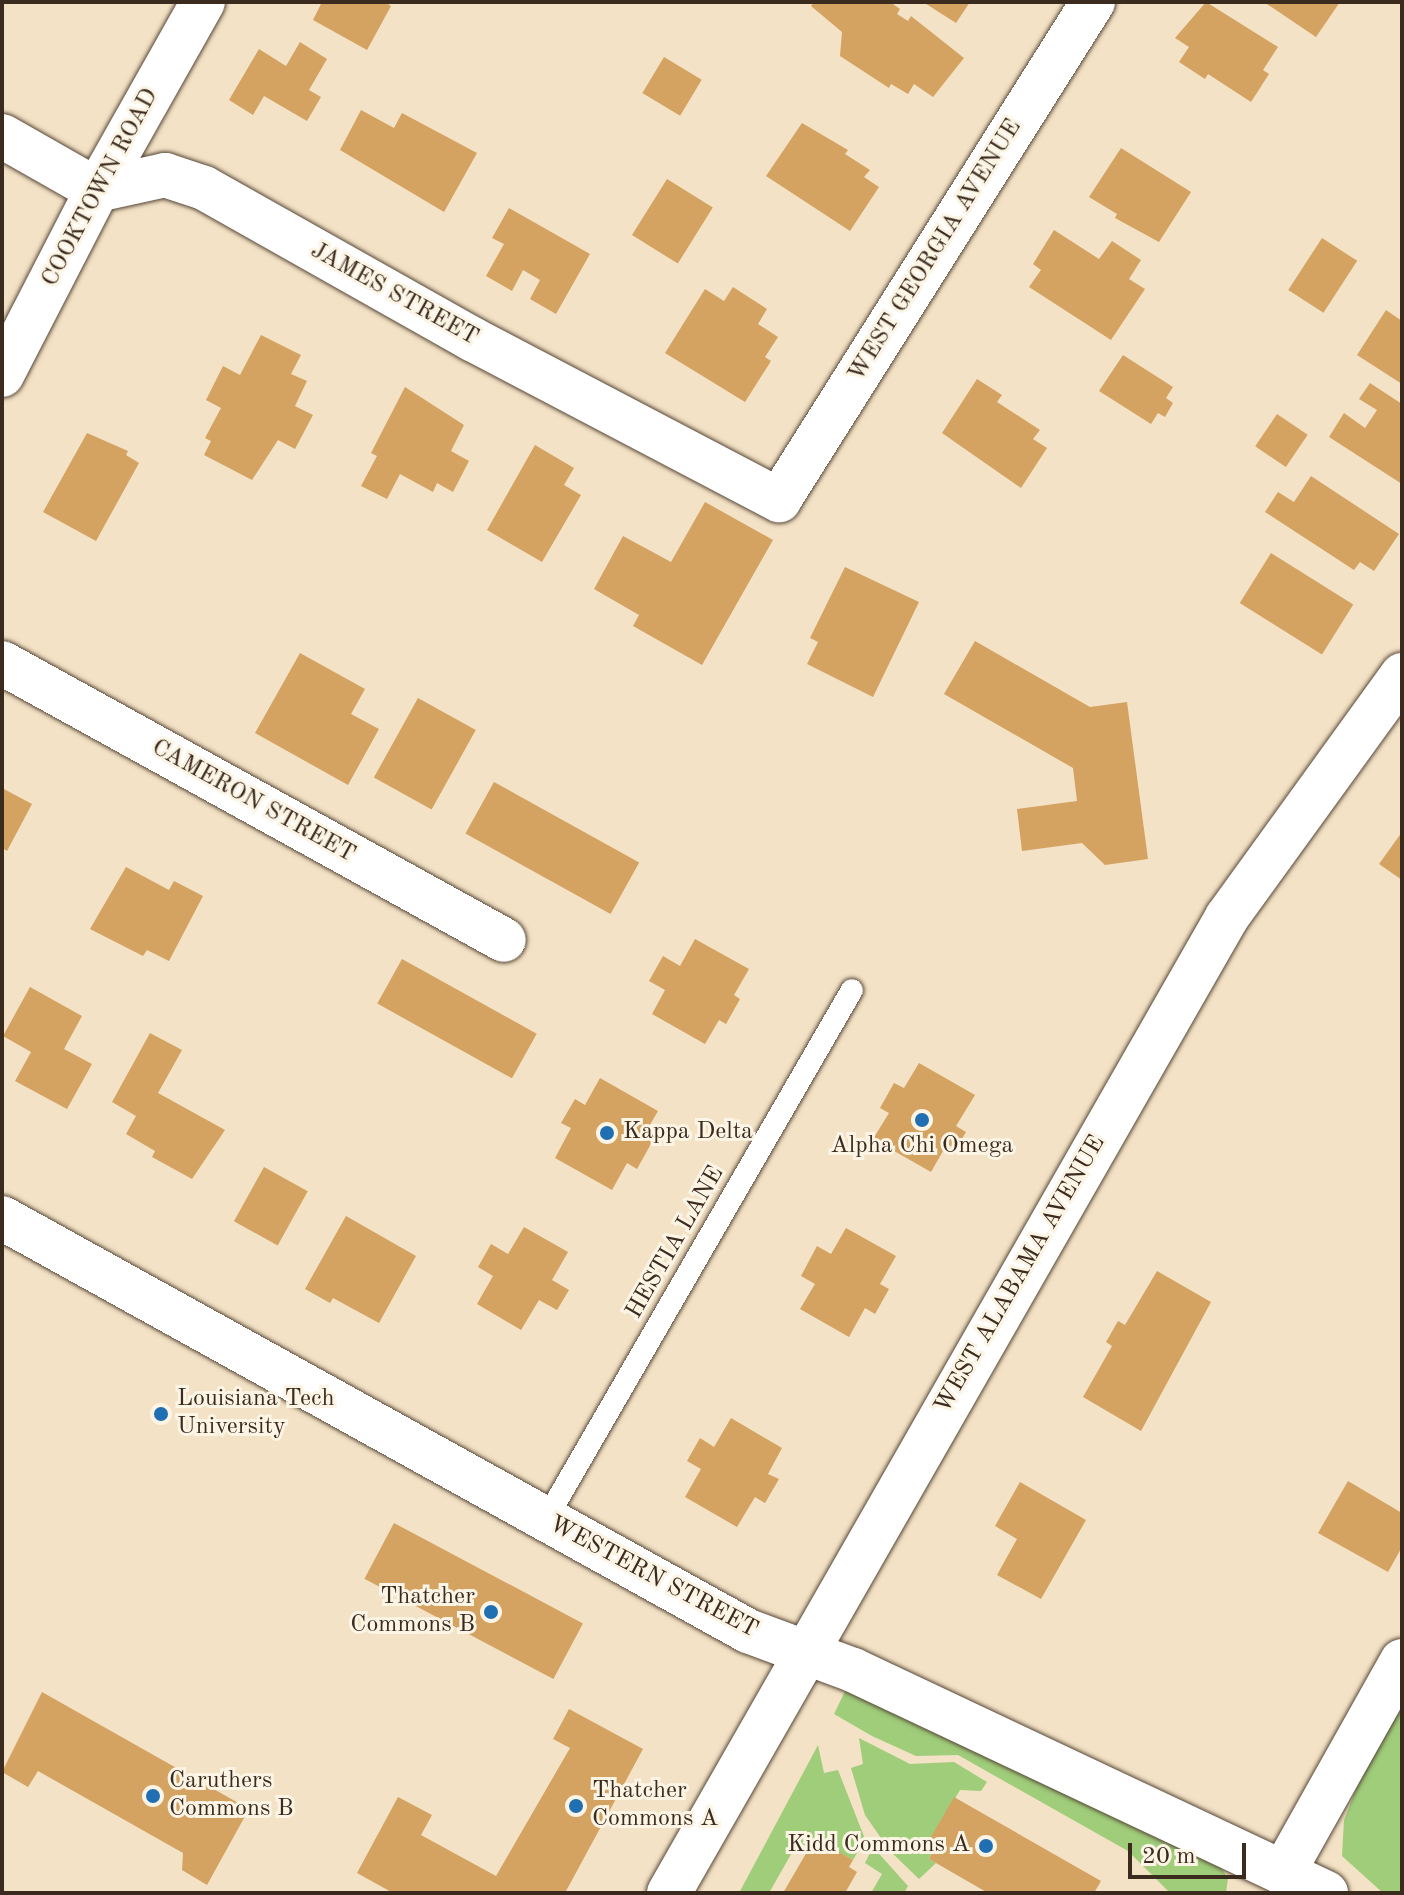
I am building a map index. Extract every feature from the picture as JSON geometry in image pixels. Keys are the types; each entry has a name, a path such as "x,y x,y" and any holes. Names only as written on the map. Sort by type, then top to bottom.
{"street":[{"name":"COOKTOWN ROAD","path":"2,375 97,190 203,2"},
{"name":"WEST GEORGIA AVENUE","path":"779,500 1093,2"},
{"path":"2,136 97,190"},
{"name":"JAMES STREET","path":"97,190 165,175 204,188 472,339 779,500"},
{"name":"CAMERON STREET","path":"2,663 504,940"},
{"name":"WEST ALABAMA AVENUE","path":"669,1893 802,1653 1227,917 1402,675"},
{"name":"WESTERN STREET","path":"2,1218 748,1631 853,1670 1326,1893"},
{"path":"1283,1873 1402,1661"}],"lane":[{"name":"HESTIA LANE","path":"545,1521 852,990"}],"green space":[{"path":"848,1685 1219,1865 1228,1878 1226,1893 1170,1893 1128,1851 958,1755 916,1756 872,1736 834,1714"},
{"path":"1402,1704 1402,1893 1383,1893 1342,1856 1344,1820 1369,1756"},
{"path":"859,1738 910,1764 954,1762 987,1782 981,1791 960,1790 928,1844 935,1848 929,1859 936,1863 919,1879 890,1851 865,1815 851,1768 863,1764"},
{"path":"818,1745 824,1773 838,1770 865,1839 853,1860 815,1839 809,1848 798,1842 769,1893 739,1893"},
{"path":"873,1847 908,1886 904,1893 871,1893 882,1874 865,1863"}],"building":[{"path":"322,2 385,2 391,6 367,50 313,20"},
{"path":"814,2 890,2 900,9 897,14 908,21 911,16 964,58 933,97 914,84 908,94 891,84 889,88 840,56 842,32 811,6"},
{"path":"923,2 970,2 956,23"},
{"path":"1206,2 1278,47 1263,70 1269,74 1251,102 1208,74 1205,79 1179,62 1189,47 1175,38"},
{"path":"1264,2 1340,2 1316,37"},
{"path":"300,42 327,59 309,90 321,97 307,121 264,96 253,115 229,100 259,49 286,66"},
{"path":"664,57 702,80 680,116 642,93"},
{"path":"361,110 394,128 402,113 477,153 444,212 340,150"},
{"path":"802,123 848,150 845,154 870,170 864,177 879,187 850,231 766,176"},
{"path":"1121,148 1191,192 1159,242 1115,218 1117,214 1089,197"},
{"path":"667,179 713,208 678,264 632,235"},
{"path":"509,208 590,254 556,314 530,299 540,280 523,270 512,291 486,276 504,244 492,238"},
{"path":"1054,230 1099,259 1112,241 1141,260 1129,279 1145,289 1111,340 1029,287 1041,270 1033,264"},
{"path":"1322,238 1357,261 1323,313 1288,290"},
{"path":"733,287 767,309 758,324 778,337 765,357 771,361 745,402 665,353 705,289 724,301"},
{"path":"1386,310 1402,321 1402,384 1357,355"},
{"path":"261,335 301,355 291,374 307,381 295,406 313,415 295,449 278,440 252,480 204,455 211,441 205,438 221,408 206,400 223,366 240,375"},
{"path":"1123,355 1173,387 1166,398 1173,403 1165,417 1158,413 1151,424 1099,391"},
{"path":"977,379 1002,395 997,402 1040,430 1033,439 1047,448 1021,488 942,433"},
{"path":"1370,383 1402,404 1402,484 1329,437 1344,413 1365,428 1377,410 1359,399"},
{"path":"405,387 464,425 451,451 469,461 453,492 437,483 433,492 400,474 387,499 361,486 377,456 371,453"},
{"path":"1277,414 1308,435 1286,467 1255,446"},
{"path":"87,433 128,451 126,455 139,463 96,541 43,512"},
{"path":"535,445 574,468 564,485 581,495 542,562 487,530"},
{"path":"1311,476 1399,534 1374,571 1360,562 1354,570 1265,512 1278,492 1294,502"},
{"path":"705,502 773,540 702,665 633,626 639,615 594,589 623,536 671,562"},
{"path":"1271,553 1353,604 1322,654 1240,603"},
{"path":"845,567 919,602 873,697 807,664 818,642 810,638"},
{"path":"975,641 1090,707 1127,702 1148,859 1105,865 1082,843 1022,851 1017,809 1077,801 1073,768 944,694"},
{"path":"300,653 365,689 351,714 379,729 348,785 255,733"},
{"path":"418,698 476,730 432,810 374,778"},
{"path":"494,782 639,862 611,914 465,834"},
{"path":"2,788 32,804 7,851 2,848"},
{"path":"1402,832 1402,880 1379,864"},
{"path":"126,867 169,890 174,881 203,896 169,961 147,950 143,956 90,929"},
{"path":"695,939 749,969 734,995 740,999 726,1024 719,1020 705,1044 652,1014 665,990 649,981 663,956 680,966"},
{"path":"402,959 537,1034 512,1078 377,1004"},
{"path":"30,987 82,1016 64,1049 92,1064 67,1109 15,1081 31,1052 3,1036"},
{"path":"150,1033 182,1050 158,1093 225,1130 192,1179 152,1157 155,1151 126,1134 136,1116 112,1102"},
{"name":"Alpha Chi Omega","path":"919,1063 975,1095 956,1126 966,1132 956,1149 947,1144 931,1172 873,1139 889,1113 880,1108 894,1083 904,1088"},
{"name":"Kappa Delta","path":"600,1078 658,1111 643,1137 652,1142 637,1169 627,1163 612,1190 555,1158 571,1128 561,1123 575,1099 585,1105"},
{"path":"264,1167 308,1191 278,1245 234,1221"},
{"path":"346,1216 416,1256 379,1323 333,1298 330,1303 305,1289"},
{"path":"524,1227 568,1252 552,1280 569,1290 557,1310 539,1300 521,1330 477,1304 493,1276 478,1267 491,1244 508,1254"},
{"path":"846,1228 896,1256 880,1284 889,1289 875,1314 865,1308 849,1337 800,1309 815,1284 801,1276 817,1246 831,1254"},
{"path":"1157,1271 1211,1302 1141,1431 1083,1397 1112,1346 1106,1342 1118,1321 1125,1325"},
{"path":"731,1418 782,1448 768,1474 779,1479 765,1503 755,1497 737,1527 685,1497 701,1469 687,1461 700,1438 714,1447"},
{"path":"1348,1481 1402,1513 1402,1547 1388,1572 1318,1533"},
{"path":"1020,1482 1086,1520 1041,1599 997,1575 1017,1539 995,1526"},
{"name":"Thatcher Commons B","path":"394,1523 583,1623 553,1679 364,1579"},
{"name":"Caruthers Commons B","path":"42,1692 249,1809 207,1885 182,1870 183,1853 38,1771 28,1787 2,1772"},
{"name":"Thatcher Commons A","path":"569,1709 643,1749 565,1893 393,1893 357,1873 398,1797 432,1815 421,1835 496,1876 570,1748 553,1739"},
{"name":"Kidd Commons A","path":"954,1797 1101,1881 1094,1893 988,1893 929,1859 935,1848 927,1844"},
{"path":"815,1838 853,1860 849,1867 857,1872 845,1893 783,1893"}],"place":[{"name":"Alpha Chi Omega","path":"922,1120"},
{"name":"Kappa Delta","path":"607,1133"},
{"name":"Louisiana Tech University","path":"161,1414"},
{"name":"Thatcher Commons B","path":"491,1612"},
{"name":"Caruthers Commons B","path":"153,1796"},
{"name":"Thatcher Commons A","path":"576,1806"},
{"name":"Kidd Commons A","path":"986,1846"}]}
